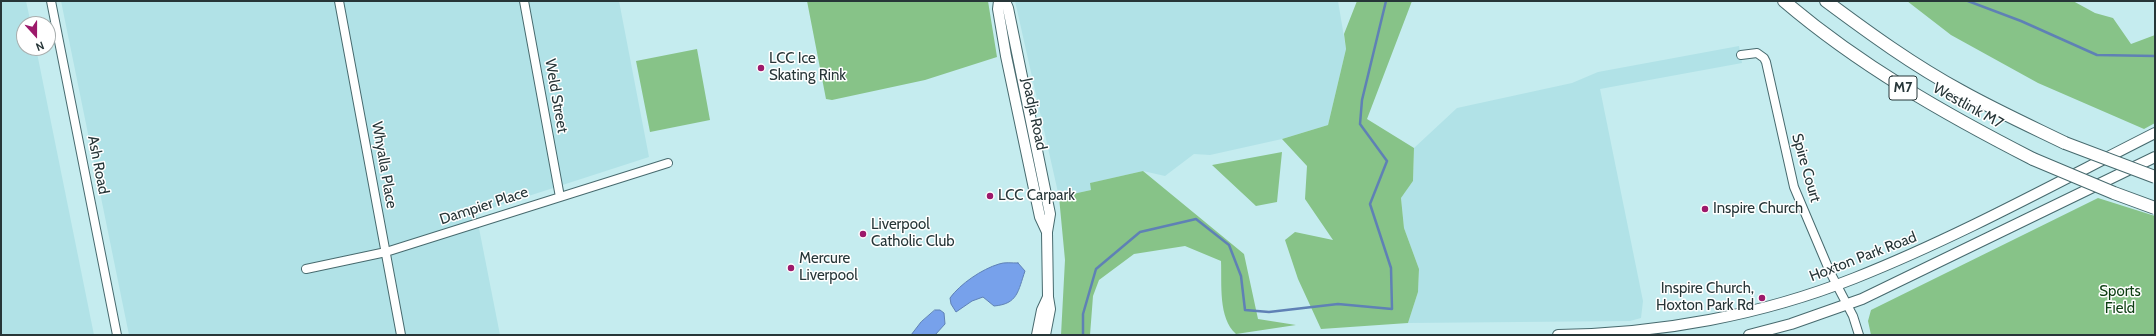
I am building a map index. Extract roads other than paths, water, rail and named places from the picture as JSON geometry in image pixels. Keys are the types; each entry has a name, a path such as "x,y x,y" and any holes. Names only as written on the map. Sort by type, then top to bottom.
{"highway":[{"name":"Westlink M7","path":"1784,1 1813,25 1906,89 1976,130 2033,158 2114,193 2155,208"},
{"name":"Westlink M7","path":"1826,1 1885,45 1961,91 2065,143 2155,177"}],"main road":[{"name":"Joadja Road","path":"999,1 998,10 1006,56 1040,217 1047,232"},
{"name":"Joadja Road","path":"1005,1 1008,8 1050,214 1047,232 1048,297 1050,309 1047,333"},
{"name":"Hoxton Park Road","path":"1558,335 1638,331 1678,326 1758,309 1837,285 1920,251 2155,133"},
{"path":"1749,335 1790,324 1847,305 1931,267 2155,157"},
{"name":"Joadja Road","path":"1037,335 1042,310 1048,297"}],"street":[{"name":"Ash Road","path":"51,1 117,335"},
{"name":"Whyalla Place","path":"339,1 401,335"},
{"name":"Weld Street","path":"524,1 560,197"},
{"name":"Spire Court","path":"1741,55 1757,53 1764,58 1766,62 1794,187 1859,335"},
{"name":"Dampier Place","path":"306,269 386,252 668,163"}],"water":[{"path":"1003,263 1018,263 1025,271 1013,299 1002,305 994,306 983,297 972,301 956,312 951,304 950,298 965,282 992,266"},
{"path":"935,310 940,310 944,313 945,324 935,335 911,335 921,322"}],"waterway":[{"path":"1083,335 1083,314 1096,269 1140,232 1196,219 1229,245 1241,276 1245,310 1269,312 1338,304 1392,309 1391,268 1370,204 1387,161 1360,124 1362,100 1386,1"},
{"path":"1968,1 2021,21 2097,55 2155,56"}],"place":[{"name":"LCC Ice Skating Rink","path":"761,68"},
{"name":"LCC Carpark","path":"990,196"},
{"name":"Inspire Church","path":"1705,209"},
{"name":"Liverpool Catholic Club","path":"863,234"},
{"name":"Mercure Liverpool","path":"791,268"},
{"name":"Inspire Church, Hoxton Park Rd","path":"1762,298"}],"park label":[{"name":"Sports Field","path":"2120,300"}]}
